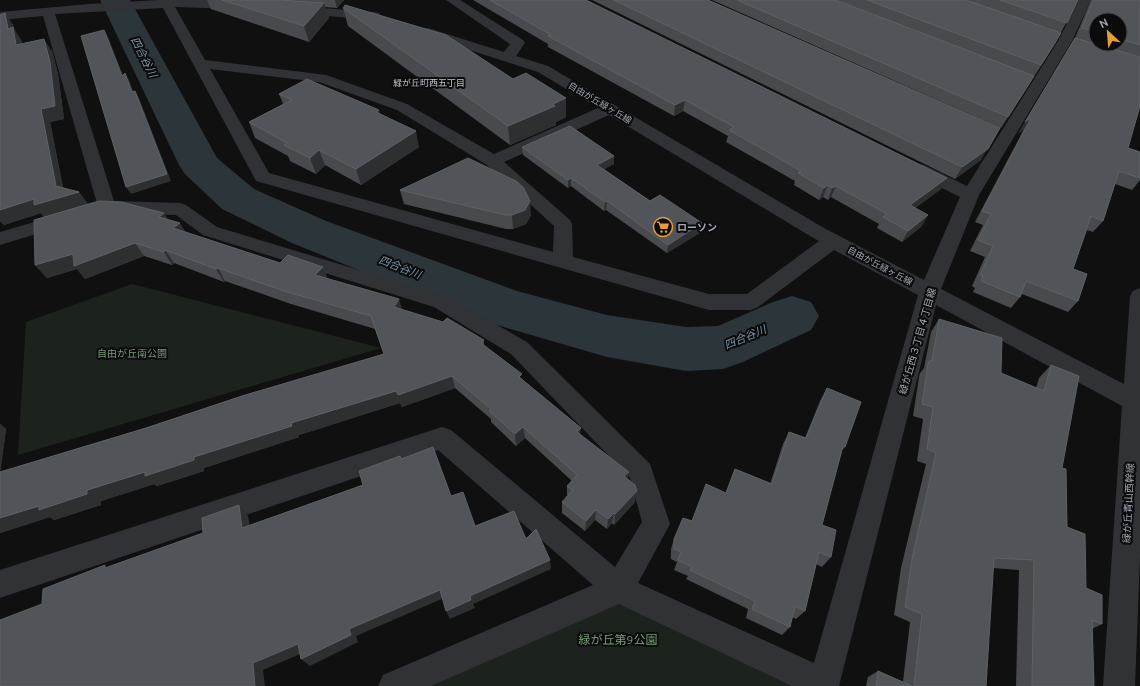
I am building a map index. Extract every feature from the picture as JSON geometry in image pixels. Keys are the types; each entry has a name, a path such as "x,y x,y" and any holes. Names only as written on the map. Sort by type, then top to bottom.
{"street":[{"path":"452,0 518,43 507,58"},
{"path":"161,2 200,64 262,176 709,302 751,302 833,241"},
{"path":"0,16 77,8 161,2 252,6"},
{"name":"緑が丘西３丁目４丁目線","path":"823,685 929,292 970,195 998,134 1030,81 1065,41 1080,2"},
{"path":"284,9 352,9 386,19"},
{"path":"48,11 93,211"},
{"name":"自由が丘緑ヶ丘線","path":"417,29 543,69 833,241 1137,402"},
{"path":"200,64 321,78 402,107 493,161 563,224 563,261"},
{"path":"493,161 609,108"},
{"path":"906,163 970,195"},
{"path":"0,239 93,211 180,209 210,231 441,302 519,348 641,472 656,524 619,589 394,686"},
{"name":"緑が丘青山西幹線","path":"1118,686 1137,402 1140,296"},
{"path":"0,584 442,438 619,589 823,685"}],"green space":[{"name":"自由が丘南公園","path":"132,284 381,348 18,455 26,322"},
{"name":"緑が丘第9公園","path":"619,589 823,686 394,686"}],"building":[{"path":"222,0 280,0 324,3 304,26"},
{"path":"490,0 586,0 947,178 910,205 928,215 908,231 883,217 887,214 836,186 832,188 828,185 824,188 798,173 801,171 729,130 734,127 685,100 675,105 548,36 551,35"},
{"path":"614,0 708,0 1000,128 988,149 962,167"},
{"path":"737,0 836,0 1034,76 1008,117"},
{"path":"867,0 966,0 1061,33 1041,65"},
{"path":"1000,0 1078,0 1067,23"},
{"path":"1093,0 1140,0 1140,45 1128,41 1128,12 1088,12"},
{"path":"345,5 446,35 513,79 526,73 566,98 553,104 555,106 508,126 343,8"},
{"path":"5,13 8,29 13,27 16,45 44,39 50,62 55,106 41,109 56,186 79,192 34,205 34,199 0,210 0,15"},
{"path":"1088,13 1088,30 1082,28"},
{"path":"104,30 122,76 125,73 132,92 135,91 167,174 126,187 81,36"},
{"path":"1075,38 1088,42 1088,52 1123,52 1140,57 1140,106 1128,148 1140,152 1140,178 1119,171 1103,221 1091,216 1073,269 1087,274 1078,301 1026,281 1020,297 981,281 983,276 980,275 993,246 978,240 991,214 982,211 1031,118 1025,122"},
{"path":"307,79 379,110 376,112 416,131 356,169 319,150 310,158 284,145 287,143 249,122 292,100 279,94"},
{"path":"570,126 614,156 597,165 650,201 660,195 702,223 668,245 607,201 605,202 571,178 568,180 522,147"},
{"path":"468,158 516,181 523,187 530,201 525,210 512,215 505,215 400,190"},
{"path":"99,201 121,202 164,213 159,217 180,223 173,228 280,263 288,255 323,267 315,275 399,299 394,307 443,322 447,318 484,340 481,343 522,374 519,377 581,428 577,432 629,472 624,476 635,485 637,491 615,514 614,513 608,519 596,510 586,521 562,502 573,490 567,486 577,475 523,427 515,434 489,411 491,409 452,376 398,395 396,391 291,423 292,426 194,457 194,460 145,476 145,472 87,490 87,494 39,510 39,506 0,518 0,472 146,428 242,396 384,354 371,316 284,291 218,268 216,269 165,250 164,252 135,243 74,266 73,254 35,265 34,220"},
{"path":"939,319 1002,338 1001,373 1044,391 1051,365 1079,376 1062,468 1066,469 1067,527 1085,534 1086,588 1102,595 1102,624 1092,620 1094,686 1032,686 1034,560 994,558 986,686 914,686 922,614 905,607 912,559 936,453 927,449 933,407 922,404 928,364 929,361 932,361"},
{"path":"827,388 861,402 845,447 843,446 822,525 836,530 831,557 819,552 805,611 795,606 790,627 752,609 755,601 690,570 692,567 678,560 681,552 674,549 674,539 683,518 692,521 706,484 726,493 735,469 772,484 789,432 806,438"},
{"path":"433,447 451,496 463,492 475,526 514,511 526,539 536,529 550,560 470,596 471,600 446,611 440,590 349,629 351,635 301,659 298,644 253,663 255,686 0,686 0,620 42,604 43,589 105,565 105,568 203,533 202,518 239,505 242,528 363,485 359,471 400,456 401,459"},
{"path":"878,671 912,686 876,686"}],"waterway":[{"name":"四合谷川","path":"115,0 200,165 238,199 309,232 506,308 607,336 686,349 723,347 792,316"}],"place":[{"name":"ローソン","path":"663,227"}],"district":[{"name":"緑が丘町西五丁目","path":"429,83"}]}
